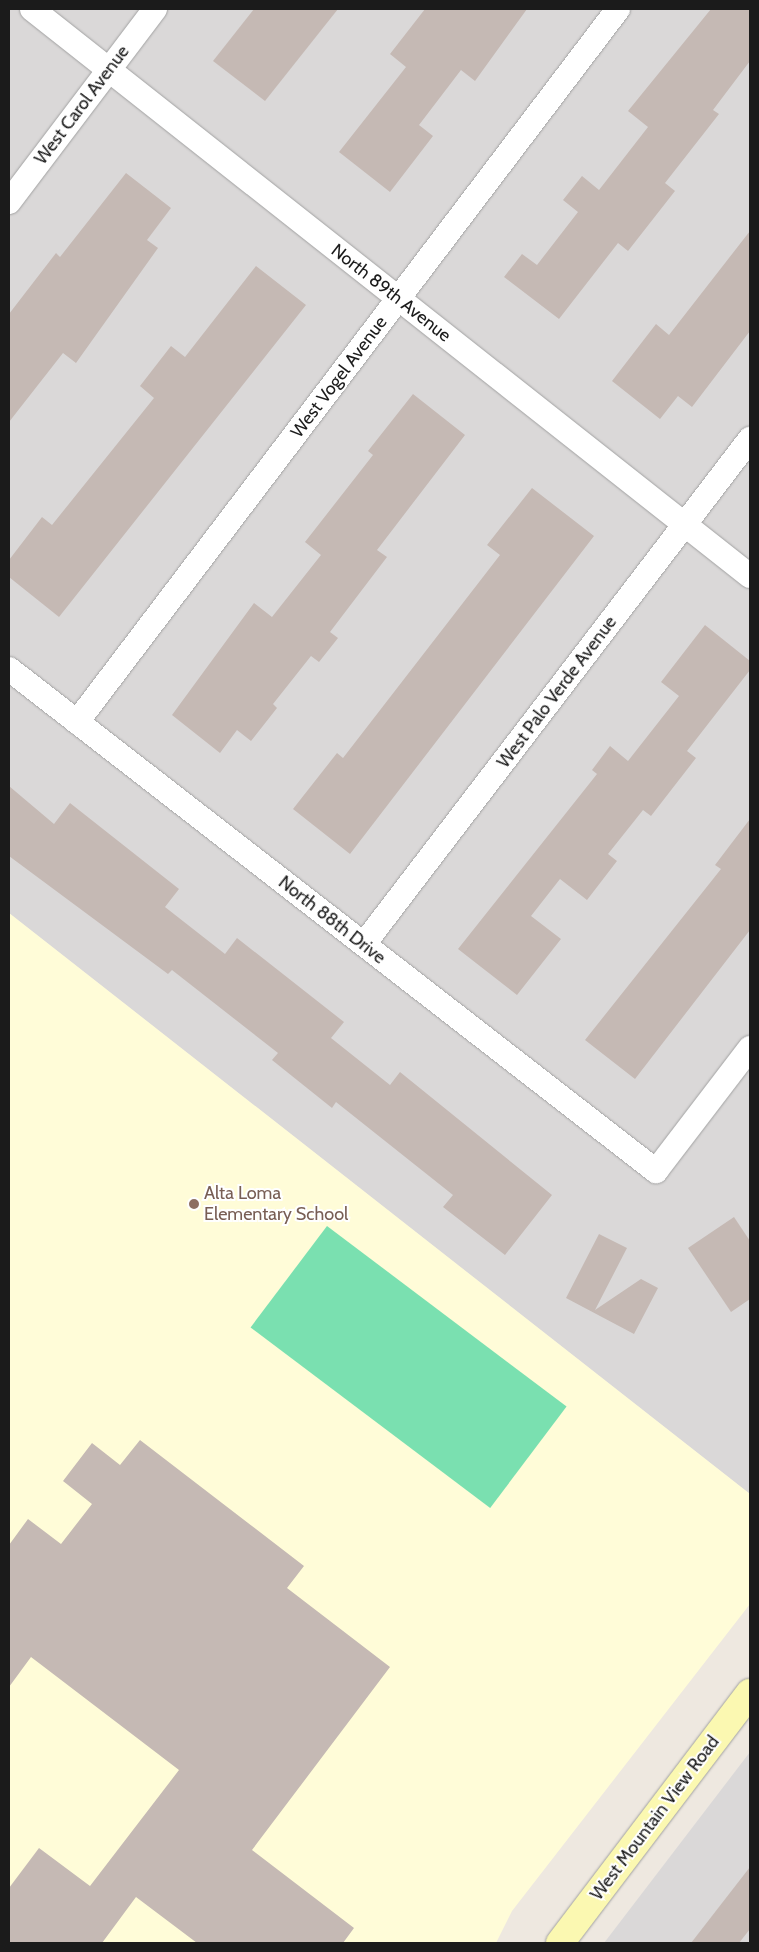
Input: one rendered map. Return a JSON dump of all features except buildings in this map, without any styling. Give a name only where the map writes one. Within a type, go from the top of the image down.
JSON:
[{"type":"street","name":"North 89th Avenue","points":[[32,9],[398,300],[750,576]]},
{"type":"street","name":"West Carol Avenue","points":[[9,202],[155,9]]},
{"type":"street","name":"West Vogel Avenue","points":[[77,722],[618,9]]},
{"type":"street","name":"West Palo Verde Avenue","points":[[364,944],[750,439]]},
{"type":"street","name":"North 88th Drive","points":[[9,669],[656,1171],[750,1048]]},
{"type":"street","name":"West Mountain View Road","points":[[560,1943],[750,1693]]},
{"type":"shaded area","points":[[9,9],[750,9],[750,1494],[9,913]]},
{"type":"shaded area","name":"Alta Loma Elementary School","points":[[9,913],[750,1494],[750,1604],[512,1911],[496,1943],[9,1943]]},
{"type":"shaded area","points":[[750,1752],[750,1943],[604,1943]]},
{"type":"green space","points":[[327,1226],[567,1407],[490,1508],[251,1327]]},
{"type":"place","name":"Alta Loma Elementary School","points":[[194,1204]]}]
